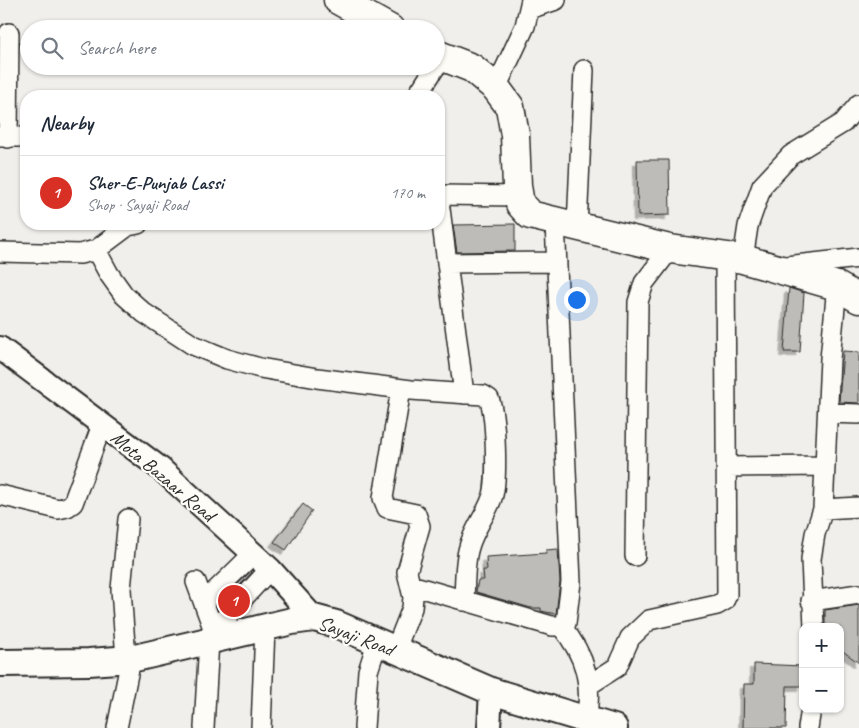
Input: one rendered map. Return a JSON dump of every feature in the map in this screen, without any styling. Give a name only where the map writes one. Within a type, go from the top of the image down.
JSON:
[{"type":"main road","points":[[338,0],[374,20]]},
{"type":"main road","points":[[445,62],[472,68],[496,88],[510,108],[515,135],[518,196],[520,204],[530,216],[670,249],[734,258],[774,268],[848,292]]},
{"type":"main road","name":"Sayaji Road","points":[[0,663],[89,662],[128,659],[214,636],[314,618],[336,624],[491,691],[614,728]]},
{"type":"street","points":[[496,88],[525,26],[530,5],[556,0]]},
{"type":"street","points":[[9,32],[11,138]]},
{"type":"street","points":[[410,585],[552,626],[561,626],[566,623],[569,614],[571,582],[557,262],[566,225],[584,70]]},
{"type":"street","points":[[421,90],[430,75]]},
{"type":"street","points":[[589,685],[617,667],[630,638],[640,626],[649,620],[717,605],[724,601],[728,585],[727,467],[734,258],[762,186],[791,155],[843,123],[859,104]]},
{"type":"street","points":[[445,196],[518,196]]},
{"type":"street","points":[[0,252],[80,254],[96,250],[123,230]]},
{"type":"street","points":[[443,230],[464,394]]},
{"type":"street","points":[[635,556],[638,302],[644,283],[670,249]]},
{"type":"street","points":[[96,250],[124,295],[144,313],[193,345],[227,359],[260,368],[401,389],[483,395],[489,399],[493,406],[495,479],[493,498],[479,521],[468,548],[464,601]]},
{"type":"street","points":[[774,268],[859,258]]},
{"type":"street","points":[[447,263],[557,262]]},
{"type":"street","points":[[814,623],[811,601],[811,559],[815,534],[823,509],[828,413],[848,292]]},
{"type":"street","name":"Mota Bazaar Road","points":[[0,348],[160,469],[270,569],[314,618]]},
{"type":"street","points":[[364,728],[368,670],[412,608],[408,564],[420,526],[419,519],[412,513],[387,508],[382,498],[401,389]]},
{"type":"street","points":[[828,413],[859,414]]},
{"type":"street","points":[[0,495],[58,508],[67,507],[73,502],[102,425]]},
{"type":"street","points":[[727,467],[825,466]]},
{"type":"street","points":[[823,509],[859,507]]},
{"type":"street","points":[[117,728],[128,659],[121,589],[128,519]]},
{"type":"street","points":[[204,602],[253,554]]},
{"type":"street","points":[[214,636],[270,569]]},
{"type":"street","points":[[196,582],[214,636],[204,728]]},
{"type":"street","points":[[811,601],[859,594]]},
{"type":"street","points":[[561,626],[574,642],[584,661],[589,685],[586,721]]},
{"type":"street","points":[[261,728],[264,628]]},
{"type":"street","points":[[489,728],[491,691]]},
{"type":"street","points":[[808,728],[810,713]]},
{"type":"building","points":[[637,160],[669,160],[670,215],[638,216]]},
{"type":"building","points":[[515,224],[515,251],[457,252],[453,225]]},
{"type":"building","points":[[789,288],[804,293],[800,352],[784,352]]},
{"type":"building","points":[[843,351],[859,352],[859,403],[839,402]]},
{"type":"building","points":[[303,504],[312,511],[286,550],[274,542]]},
{"type":"building","points":[[558,549],[560,582],[556,614],[541,611],[541,608],[531,608],[476,592],[478,580],[484,580],[483,570],[487,570],[486,557],[546,553],[546,550]]},
{"type":"building","points":[[253,571],[218,609],[217,605]]},
{"type":"building","points":[[859,605],[859,663],[844,652],[844,623],[825,623],[825,610]]},
{"type":"building","points":[[754,664],[799,666],[799,686],[787,686],[786,728],[743,728],[744,684],[754,684]]},
{"type":"place","name":"Sher-E-Punjab Lassi","points":[[234,601]]}]
